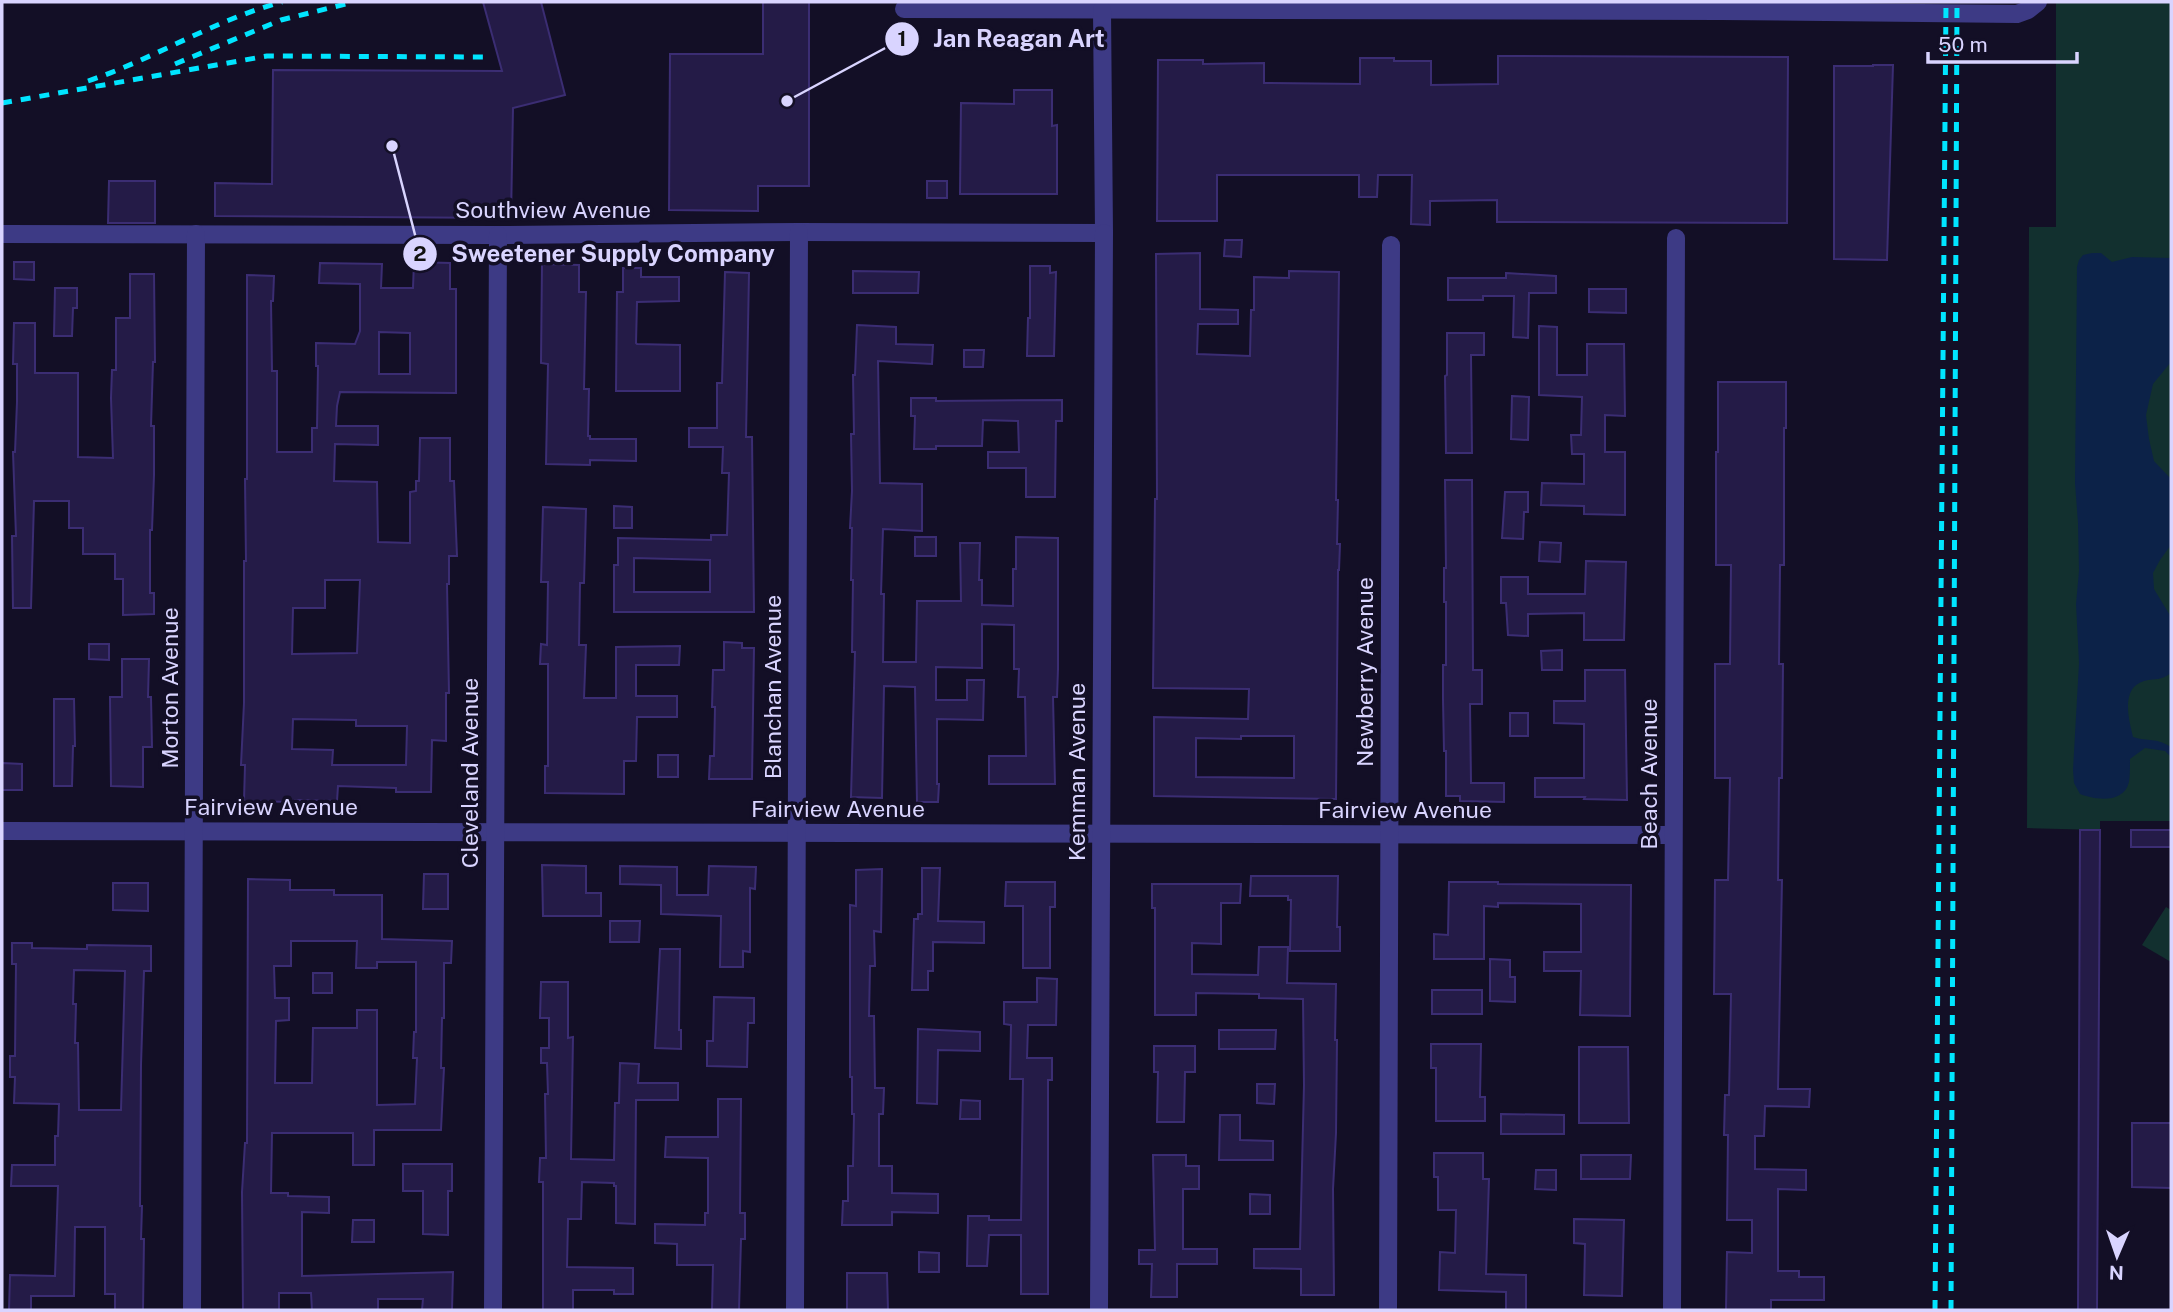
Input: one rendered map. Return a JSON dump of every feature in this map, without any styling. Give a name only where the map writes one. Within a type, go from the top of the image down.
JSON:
[{"type":"street","points":[[904,9],[1721,6],[2017,15],[2038,2]]},
{"type":"street","name":"Kemman Avenue","points":[[1099,1310],[1104,233],[1102,10]]},
{"type":"street","name":"Blanchan Avenue","points":[[795,1310],[799,232]]},
{"type":"street","name":"Southview Avenue","points":[[2,234],[1104,233]]},
{"type":"street","name":"Morton Avenue","points":[[192,1310],[197,234]]},
{"type":"street","name":"Cleveland Avenue","points":[[493,1310],[498,235]]},
{"type":"street","name":"Beach Avenue","points":[[1672,1310],[1676,238]]},
{"type":"street","name":"Newberry Avenue","points":[[1388,1310],[1391,245]]},
{"type":"street","name":"Fairview Avenue","points":[[2,831],[1673,835]]},
{"type":"green space","points":[[2056,2],[2171,2],[2171,821],[2100,821],[2100,830],[2027,828],[2029,227],[2056,227]]},
{"type":"green space","points":[[2166,907],[2171,910],[2171,962],[2142,945]]},
{"type":"water","points":[[2101,253],[2112,262],[2132,257],[2171,258],[2171,362],[2153,384],[2146,415],[2154,461],[2171,479],[2171,545],[2153,573],[2154,589],[2171,617],[2171,673],[2136,685],[2128,705],[2133,737],[2171,747],[2171,757],[2165,751],[2145,748],[2130,759],[2126,789],[2115,797],[2108,798],[2093,798],[2080,794],[2074,783],[2073,770],[2079,663],[2076,604],[2079,571],[2078,523],[2075,483],[2077,267],[2083,255]]},
{"type":"building","points":[[483,2],[541,2],[565,95],[513,108],[511,218],[215,216],[215,183],[272,184],[273,70],[502,71]]},
{"type":"building","points":[[763,2],[809,2],[809,186],[758,186],[758,211],[669,210],[670,54],[763,54]]},
{"type":"building","points":[[1498,56],[1788,57],[1787,223],[1497,222],[1497,200],[1430,201],[1430,225],[1411,224],[1412,175],[1378,175],[1377,197],[1359,197],[1359,175],[1217,175],[1217,221],[1157,221],[1158,60],[1203,60],[1203,64],[1264,63],[1264,83],[1360,84],[1360,58],[1431,61],[1431,85],[1498,84]]},
{"type":"building","points":[[1893,65],[1887,260],[1834,259],[1834,66]]},
{"type":"building","points":[[1014,90],[1052,90],[1052,126],[1057,125],[1057,194],[960,194],[961,103],[1014,104]]},
{"type":"building","points":[[109,181],[155,181],[155,223],[108,223]]},
{"type":"building","points":[[927,181],[947,181],[947,198],[927,198]]},
{"type":"building","points":[[1225,240],[1242,240],[1241,257],[1224,256]]},
{"type":"building","points":[[1200,253],[1200,309],[1238,310],[1238,324],[1198,324],[1197,354],[1250,356],[1254,277],[1289,278],[1289,271],[1339,272],[1336,500],[1337,544],[1340,544],[1336,799],[1154,796],[1154,717],[1248,719],[1249,689],[1153,688],[1157,499],[1156,254]],"holes":[[[1294,736],[1294,778],[1196,777],[1196,738]]]},
{"type":"building","points":[[14,262],[34,262],[34,280],[14,279]]},
{"type":"building","points":[[414,262],[450,263],[450,289],[456,289],[456,393],[340,392],[336,426],[378,426],[378,445],[335,444],[334,481],[377,482],[378,542],[410,543],[410,492],[416,491],[416,481],[419,481],[420,438],[450,438],[450,481],[454,481],[457,556],[449,556],[447,584],[449,693],[446,693],[446,741],[432,740],[431,792],[396,792],[396,788],[338,786],[337,801],[244,801],[245,765],[241,765],[246,561],[247,275],[274,276],[271,301],[272,371],[277,371],[277,452],[312,452],[312,428],[317,428],[316,343],[355,344],[360,331],[360,284],[319,283],[320,263],[382,264],[381,288],[413,288]],"holes":[[[379,332],[410,333],[410,374],[379,374]],[[325,580],[360,580],[357,653],[292,654],[293,608],[325,608]],[[293,719],[356,720],[356,726],[407,726],[406,765],[332,765],[333,750],[292,749]]]},
{"type":"building","points":[[542,264],[579,265],[579,292],[586,292],[584,389],[589,389],[588,436],[590,439],[636,439],[636,461],[590,460],[590,465],[546,464],[548,364],[541,363]]},
{"type":"building","points":[[1030,266],[1050,266],[1050,273],[1056,272],[1054,356],[1027,356]]},
{"type":"building","points":[[623,268],[641,268],[641,277],[679,277],[679,301],[637,302],[636,343],[680,345],[680,391],[616,391],[617,292],[623,292]]},
{"type":"building","points":[[853,271],[919,272],[918,293],[853,293]]},
{"type":"building","points":[[725,272],[749,273],[746,437],[752,437],[754,612],[614,612],[614,565],[618,565],[618,538],[711,540],[711,535],[727,535],[729,473],[722,473],[723,447],[689,447],[689,428],[717,428],[717,383],[722,383]],"holes":[[[634,558],[710,560],[710,592],[634,592]]]},
{"type":"building","points":[[1506,273],[1556,276],[1556,293],[1529,293],[1528,338],[1513,337],[1514,296],[1483,296],[1483,300],[1448,300],[1448,278],[1506,278]]},
{"type":"building","points":[[130,274],[154,274],[155,362],[151,426],[154,426],[154,475],[150,530],[150,593],[154,593],[154,614],[123,615],[123,579],[115,579],[115,554],[83,554],[83,528],[69,528],[69,501],[34,501],[31,608],[13,608],[12,536],[16,536],[13,452],[17,402],[17,364],[13,364],[14,323],[35,323],[35,373],[78,373],[78,457],[113,458],[111,398],[112,370],[116,370],[116,318],[130,318]]},
{"type":"building","points":[[55,288],[77,288],[72,336],[54,336]]},
{"type":"building","points":[[1589,289],[1626,289],[1626,313],[1589,312]]},
{"type":"building","points":[[857,325],[896,327],[896,344],[933,345],[932,364],[878,361],[880,483],[922,484],[922,531],[883,529],[883,662],[916,662],[917,601],[961,601],[960,543],[980,543],[979,580],[982,580],[982,605],[1013,606],[1016,537],[1058,538],[1058,669],[1057,697],[1053,697],[1055,784],[989,784],[989,756],[1026,756],[1025,697],[1018,697],[1019,669],[1014,669],[1014,625],[982,624],[982,668],[936,667],[936,700],[967,700],[967,680],[984,680],[983,720],[937,719],[938,802],[917,802],[915,687],[884,686],[882,798],[851,797],[855,652],[852,652],[851,434],[854,434],[853,375]]},
{"type":"building","points":[[1539,326],[1557,327],[1557,375],[1587,375],[1587,344],[1624,344],[1625,416],[1605,415],[1605,452],[1625,452],[1625,515],[1584,514],[1584,506],[1541,505],[1542,483],[1584,484],[1584,454],[1572,454],[1571,435],[1581,435],[1582,397],[1539,395]]},
{"type":"building","points":[[1447,333],[1484,333],[1484,355],[1471,355],[1472,453],[1446,453]]},
{"type":"building","points":[[964,350],[984,350],[983,367],[964,367]]},
{"type":"building","points":[[1718,382],[1786,382],[1784,565],[1780,565],[1779,664],[1783,664],[1782,778],[1779,778],[1778,880],[1782,880],[1778,1089],[1810,1089],[1809,1107],[1765,1106],[1764,1136],[1755,1136],[1755,1169],[1806,1170],[1806,1190],[1778,1189],[1778,1271],[1799,1271],[1799,1277],[1824,1277],[1824,1300],[1771,1300],[1771,1310],[1726,1310],[1727,1252],[1752,1253],[1752,1220],[1727,1220],[1728,1135],[1724,1135],[1725,1095],[1729,1095],[1731,994],[1714,994],[1715,880],[1728,880],[1730,778],[1715,778],[1715,664],[1730,664],[1731,565],[1716,565]]},
{"type":"building","points":[[1512,396],[1529,397],[1528,440],[1511,439]]},
{"type":"building","points":[[911,398],[936,398],[936,401],[1062,400],[1062,421],[1056,421],[1055,497],[1026,497],[1026,468],[988,468],[988,452],[1019,452],[1018,421],[983,420],[982,446],[914,449],[915,416],[911,416]]},
{"type":"building","points":[[1445,480],[1472,480],[1473,670],[1482,670],[1482,704],[1470,704],[1471,783],[1504,783],[1504,802],[1460,801],[1460,796],[1446,796],[1443,699],[1443,665],[1446,665]]},
{"type":"building","points":[[1505,492],[1528,492],[1528,512],[1524,512],[1523,539],[1502,538]]},
{"type":"building","points":[[614,506],[632,507],[632,528],[614,528]]},
{"type":"building","points":[[543,507],[586,509],[584,583],[580,583],[579,645],[586,645],[584,698],[616,698],[616,647],[680,646],[679,665],[636,665],[636,696],[677,696],[677,717],[637,717],[636,761],[624,761],[624,794],[545,793],[545,766],[548,766],[548,664],[540,664],[541,644],[547,645],[548,582],[541,582]]},
{"type":"building","points":[[915,537],[936,537],[936,556],[915,556]]},
{"type":"building","points":[[1540,542],[1561,543],[1560,562],[1539,561]]},
{"type":"building","points":[[1586,561],[1626,562],[1624,640],[1584,640],[1584,613],[1528,614],[1528,636],[1508,635],[1506,603],[1501,603],[1501,577],[1528,577],[1528,594],[1585,594]]},
{"type":"building","points":[[724,642],[742,643],[742,648],[754,648],[752,779],[709,779],[710,756],[714,756],[713,670],[724,670]]},
{"type":"building","points":[[89,644],[109,644],[109,660],[89,659]]},
{"type":"building","points":[[1562,650],[1562,670],[1542,670],[1541,651]]},
{"type":"building","points":[[122,659],[149,659],[148,697],[151,697],[152,747],[143,747],[143,787],[111,786],[110,697],[122,697]]},
{"type":"building","points":[[1585,670],[1625,670],[1627,800],[1535,797],[1535,778],[1584,778],[1584,724],[1554,723],[1554,701],[1585,701]]},
{"type":"building","points":[[54,699],[74,699],[72,786],[54,786]]},
{"type":"building","points":[[1510,713],[1528,713],[1528,736],[1510,736]]},
{"type":"building","points":[[658,755],[678,755],[678,777],[658,777]]},
{"type":"building","points":[[2,763],[22,764],[22,790],[2,790]]},
{"type":"building","points":[[2080,830],[2100,830],[2097,1310],[2078,1310]]},
{"type":"building","points":[[2131,830],[2171,830],[2171,847],[2131,847]]},
{"type":"building","points":[[542,865],[586,866],[586,893],[601,893],[601,916],[543,916]]},
{"type":"building","points":[[620,866],[677,867],[677,895],[708,895],[709,866],[756,867],[755,889],[750,888],[750,952],[743,951],[743,967],[720,967],[721,916],[661,914],[661,885],[620,884]]},
{"type":"building","points":[[922,868],[940,868],[938,921],[984,922],[984,943],[933,942],[933,971],[928,971],[928,990],[912,990],[914,919],[918,919],[918,914],[922,914]]},
{"type":"building","points":[[882,869],[881,932],[874,931],[875,966],[870,966],[869,1016],[874,1016],[875,1088],[884,1088],[883,1114],[879,1114],[879,1166],[892,1166],[892,1193],[938,1194],[938,1213],[892,1212],[892,1225],[842,1225],[843,1201],[848,1201],[848,1166],[853,1166],[850,905],[856,906],[856,870]]},
{"type":"building","points":[[424,874],[448,874],[448,909],[423,909]]},
{"type":"building","points":[[1251,876],[1338,876],[1337,927],[1340,927],[1340,951],[1290,951],[1291,900],[1288,900],[1288,896],[1250,896]]},
{"type":"building","points":[[248,879],[290,880],[290,890],[334,890],[334,895],[382,895],[382,939],[452,941],[451,963],[444,963],[441,1130],[374,1130],[374,1165],[353,1165],[353,1133],[272,1133],[271,1193],[329,1197],[329,1213],[302,1212],[302,1276],[453,1272],[452,1310],[422,1310],[423,1299],[378,1299],[378,1310],[312,1310],[311,1293],[279,1293],[279,1310],[243,1310],[242,1192],[247,1143]],"holes":[[[291,941],[357,941],[356,968],[377,968],[377,962],[416,962],[416,1032],[413,1058],[417,1058],[415,1104],[377,1105],[377,1010],[357,1010],[357,1028],[313,1028],[312,1083],[275,1083],[276,1021],[289,1020],[289,998],[275,998],[274,966],[291,966]]]},
{"type":"building","points":[[1006,882],[1055,882],[1055,907],[1050,907],[1050,968],[1023,968],[1023,906],[1005,906]]},
{"type":"building","points":[[1449,882],[1631,885],[1630,1016],[1580,1015],[1581,971],[1544,971],[1544,952],[1581,952],[1581,904],[1498,903],[1498,907],[1484,906],[1484,959],[1434,959],[1434,934],[1448,935]]},
{"type":"building","points":[[113,883],[148,883],[148,911],[113,910]]},
{"type":"building","points":[[1152,884],[1241,884],[1240,903],[1221,903],[1221,944],[1192,943],[1192,974],[1258,975],[1259,947],[1288,947],[1287,983],[1336,984],[1334,1295],[1301,1295],[1301,1269],[1254,1268],[1254,1249],[1300,1249],[1303,999],[1259,998],[1259,994],[1196,993],[1196,1015],[1155,1015],[1155,908],[1152,908]]},
{"type":"building","points":[[610,921],[640,921],[639,942],[610,942]]},
{"type":"building","points":[[12,943],[32,943],[32,948],[151,946],[151,971],[144,971],[141,1065],[140,1206],[141,1239],[144,1239],[143,1310],[115,1310],[115,1294],[105,1294],[105,1227],[75,1227],[74,1296],[31,1296],[31,1310],[9,1310],[10,1275],[55,1276],[58,1186],[11,1186],[12,1165],[55,1165],[59,1104],[14,1103],[15,1077],[10,1077],[10,1056],[15,1056],[16,964],[12,964]],"holes":[[[74,970],[125,971],[121,1110],[79,1110],[78,1043],[75,1043],[76,1004],[73,1004]]]},
{"type":"building","points":[[660,949],[680,949],[681,1049],[655,1048]]},
{"type":"building","points":[[1490,959],[1510,960],[1510,977],[1515,977],[1515,1002],[1490,1001]]},
{"type":"building","points":[[313,973],[332,973],[332,993],[313,993]]},
{"type":"building","points":[[1037,978],[1057,979],[1056,1025],[1028,1025],[1027,1058],[1052,1058],[1052,1080],[1048,1080],[1048,1294],[1021,1294],[1021,1235],[989,1235],[987,1266],[967,1266],[968,1216],[989,1216],[989,1220],[1021,1220],[1023,1079],[1010,1079],[1011,1025],[1004,1024],[1004,1002],[1037,1002]]},
{"type":"building","points":[[541,982],[568,982],[568,1038],[573,1037],[571,1159],[614,1160],[615,1103],[619,1103],[620,1063],[639,1064],[638,1083],[678,1083],[678,1100],[636,1100],[635,1224],[616,1223],[614,1183],[582,1182],[581,1219],[568,1219],[567,1267],[633,1268],[633,1294],[614,1294],[614,1290],[573,1290],[573,1310],[543,1310],[543,1182],[539,1182],[540,1158],[546,1158],[545,1094],[548,1094],[547,1063],[541,1063],[541,1048],[549,1048],[549,1018],[540,1018]]},
{"type":"building","points":[[1432,990],[1482,990],[1482,1014],[1432,1014]]},
{"type":"building","points":[[714,997],[754,998],[754,1023],[748,1023],[747,1067],[707,1066],[707,1041],[713,1041]]},
{"type":"building","points":[[918,1029],[980,1032],[980,1051],[938,1050],[937,1104],[917,1103]]},
{"type":"building","points":[[1219,1030],[1276,1030],[1275,1049],[1219,1049]]},
{"type":"building","points":[[1431,1044],[1481,1044],[1480,1097],[1485,1097],[1485,1121],[1436,1121],[1436,1068],[1431,1068]]},
{"type":"building","points":[[1154,1046],[1195,1046],[1195,1072],[1185,1072],[1184,1122],[1157,1122],[1158,1072],[1154,1072]]},
{"type":"building","points":[[1579,1047],[1628,1047],[1629,1123],[1579,1123]]},
{"type":"building","points":[[1257,1084],[1275,1084],[1274,1104],[1257,1103]]},
{"type":"building","points":[[718,1099],[741,1099],[740,1213],[745,1213],[745,1239],[741,1239],[739,1310],[712,1310],[713,1265],[677,1265],[677,1244],[655,1243],[655,1224],[705,1225],[705,1213],[708,1213],[708,1158],[665,1157],[666,1137],[718,1137]]},
{"type":"building","points":[[961,1100],[980,1101],[980,1119],[960,1119]]},
{"type":"building","points":[[1501,1114],[1564,1115],[1564,1134],[1501,1134]]},
{"type":"building","points":[[1220,1115],[1240,1115],[1240,1140],[1273,1141],[1273,1160],[1219,1160]]},
{"type":"building","points":[[2132,1123],[2171,1123],[2171,1188],[2132,1187]]},
{"type":"building","points":[[1434,1153],[1483,1153],[1483,1179],[1489,1179],[1486,1274],[1526,1275],[1526,1310],[1506,1310],[1506,1292],[1439,1290],[1440,1252],[1455,1253],[1456,1210],[1438,1210],[1438,1177],[1434,1177]]},
{"type":"building","points":[[1153,1155],[1186,1155],[1186,1166],[1199,1166],[1199,1189],[1183,1189],[1183,1249],[1217,1249],[1217,1264],[1177,1264],[1177,1297],[1151,1297],[1152,1264],[1139,1264],[1139,1250],[1155,1250]]},
{"type":"building","points":[[1581,1155],[1631,1155],[1630,1179],[1581,1179]]},
{"type":"building","points":[[403,1164],[452,1164],[452,1191],[448,1191],[448,1235],[423,1234],[423,1191],[403,1191]]},
{"type":"building","points":[[1536,1170],[1556,1170],[1556,1190],[1535,1189]]},
{"type":"building","points":[[1250,1194],[1270,1195],[1270,1214],[1250,1214]]},
{"type":"building","points":[[1574,1219],[1624,1220],[1622,1296],[1584,1295],[1585,1244],[1574,1243]]},
{"type":"building","points":[[353,1220],[374,1220],[374,1242],[352,1242]]},
{"type":"building","points":[[919,1252],[939,1253],[939,1272],[919,1272]]},
{"type":"building","points":[[847,1273],[887,1273],[888,1310],[847,1310]]},
{"type":"railway","points":[[88,81],[232,19],[282,2]]},
{"type":"railway","points":[[175,64],[281,20],[354,2]]},
{"type":"railway","points":[[1935,1310],[1946,2]]},
{"type":"railway","points":[[1951,1310],[1957,2]]},
{"type":"railway","points":[[2,103],[267,56],[483,57]]},
{"type":"place","name":"Jan Reagan Art","points":[[787,101]]},
{"type":"place","name":"Sweetener Supply Company","points":[[392,146]]}]
